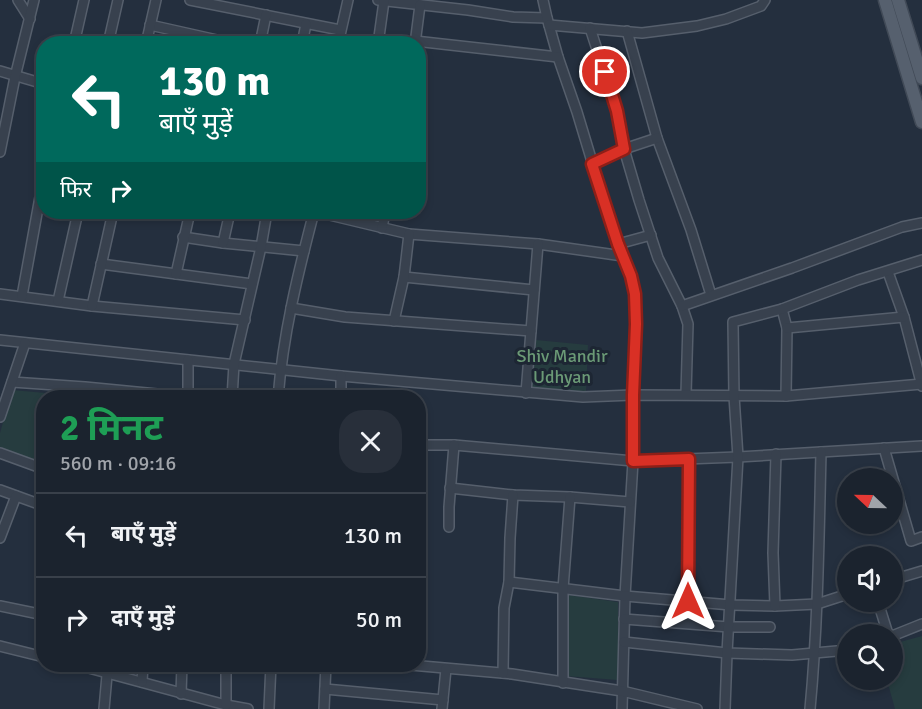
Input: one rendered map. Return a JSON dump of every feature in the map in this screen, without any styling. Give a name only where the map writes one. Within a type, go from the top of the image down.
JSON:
[{"type":"main road","points":[[885,0],[922,122]]},
{"type":"main road","points":[[898,0],[920,63],[922,78]]},
{"type":"street","points":[[18,0],[30,19]]},
{"type":"street","points":[[0,152],[34,0]]},
{"type":"street","points":[[76,36],[84,0]]},
{"type":"street","points":[[110,36],[118,0]]},
{"type":"street","points":[[148,36],[156,0]]},
{"type":"street","points":[[190,0],[340,30]]},
{"type":"street","points":[[339,36],[348,0]]},
{"type":"street","points":[[379,36],[381,0],[642,33],[697,26],[726,19],[762,6],[765,0]]},
{"type":"street","points":[[543,0],[558,57],[635,294],[633,461],[625,596],[622,709]]},
{"type":"street","points":[[416,36],[420,5]]},
{"type":"street","points":[[262,36],[266,15]]},
{"type":"street","points":[[304,36],[306,24]]},
{"type":"street","points":[[150,25],[184,36]]},
{"type":"street","points":[[590,28],[617,111],[624,149],[639,200],[662,267],[682,306],[688,324],[686,394]]},
{"type":"street","points":[[627,31],[657,138],[692,230],[711,295]]},
{"type":"street","points":[[426,43],[558,57]]},
{"type":"street","points":[[0,71],[36,82]]},
{"type":"street","points":[[592,164],[624,149],[657,138]]},
{"type":"street","points":[[22,296],[36,219]]},
{"type":"street","points":[[58,301],[76,219]]},
{"type":"street","points":[[92,306],[111,219]]},
{"type":"street","points":[[176,274],[188,219]]},
{"type":"street","points":[[223,243],[228,219]]},
{"type":"street","points":[[232,390],[234,364],[266,219]]},
{"type":"street","points":[[279,390],[291,308],[314,219]]},
{"type":"street","points":[[357,219],[409,234],[538,244],[623,256]]},
{"type":"street","points":[[382,228],[384,219]]},
{"type":"street","points":[[682,306],[902,227],[922,223]]},
{"type":"street","points":[[394,321],[404,277],[409,234]]},
{"type":"street","points":[[618,244],[651,235]]},
{"type":"street","points":[[183,237],[304,251]]},
{"type":"street","points":[[526,393],[538,244]]},
{"type":"street","points":[[725,709],[738,457],[733,322],[782,309],[858,280],[922,260]]},
{"type":"street","points":[[101,264],[252,284]]},
{"type":"street","points":[[0,340],[583,397],[686,394],[786,396],[922,385],[904,317],[888,272]]},
{"type":"street","points":[[404,277],[534,290]]},
{"type":"street","points":[[0,294],[92,306],[245,320]]},
{"type":"street","points":[[291,308],[345,317],[531,331]]},
{"type":"street","points":[[782,309],[787,328],[786,396]]},
{"type":"street","points":[[787,328],[904,317]]},
{"type":"street","points":[[0,417],[26,343]]},
{"type":"street","points":[[188,360],[188,390]]},
{"type":"street","points":[[341,375],[341,390]]},
{"type":"street","points":[[12,382],[108,390]]},
{"type":"street","points":[[426,445],[633,461],[922,446]]},
{"type":"street","points":[[448,527],[454,446]]},
{"type":"street","points":[[884,448],[911,541],[922,537]]},
{"type":"street","points":[[810,709],[818,604],[821,452]]},
{"type":"street","points":[[0,453],[36,465]]},
{"type":"street","points":[[775,606],[773,553],[776,454]]},
{"type":"street","points":[[688,601],[689,459]]},
{"type":"street","points":[[450,488],[513,495],[570,496],[630,502]]},
{"type":"street","points":[[0,490],[36,503]]},
{"type":"street","points":[[503,673],[504,608],[509,582],[513,495]]},
{"type":"street","points":[[0,538],[16,496]]},
{"type":"street","points":[[563,683],[564,589],[570,496]]},
{"type":"street","points":[[903,577],[922,571]]},
{"type":"street","points":[[509,582],[625,596],[730,605],[818,604],[837,598]]},
{"type":"street","points":[[0,606],[36,613]]},
{"type":"street","points":[[624,620],[729,627],[770,627]]},
{"type":"street","points":[[903,632],[922,624]]},
{"type":"street","points":[[624,642],[727,653],[792,655],[837,651]]},
{"type":"street","points":[[0,646],[36,655]]},
{"type":"street","points":[[426,667],[503,673],[622,691],[697,709]]},
{"type":"street","points":[[325,689],[443,704],[446,669]]},
{"type":"street","points":[[104,709],[108,672]]},
{"type":"street","points":[[116,672],[181,694],[248,709]]},
{"type":"street","points":[[142,672],[142,682]]},
{"type":"street","points":[[181,694],[182,672]]},
{"type":"street","points":[[226,672],[226,705]]},
{"type":"street","points":[[268,709],[270,672]]},
{"type":"street","points":[[324,709],[326,672]]},
{"type":"green space","name":"Shiv Mandir Udhyan","points":[[536,340],[588,345],[586,392],[531,389]]},
{"type":"green space","points":[[12,390],[36,392],[36,462],[0,449],[0,433]]},
{"type":"green space","points":[[568,595],[618,602],[618,680],[566,676]]},
{"type":"green space","points":[[922,636],[922,709],[895,709],[890,690],[903,690],[903,641]]},
{"type":"route","points":[[605,72],[617,111],[624,149],[592,164],[631,276],[635,294],[633,461],[689,459],[688,601]]}]
